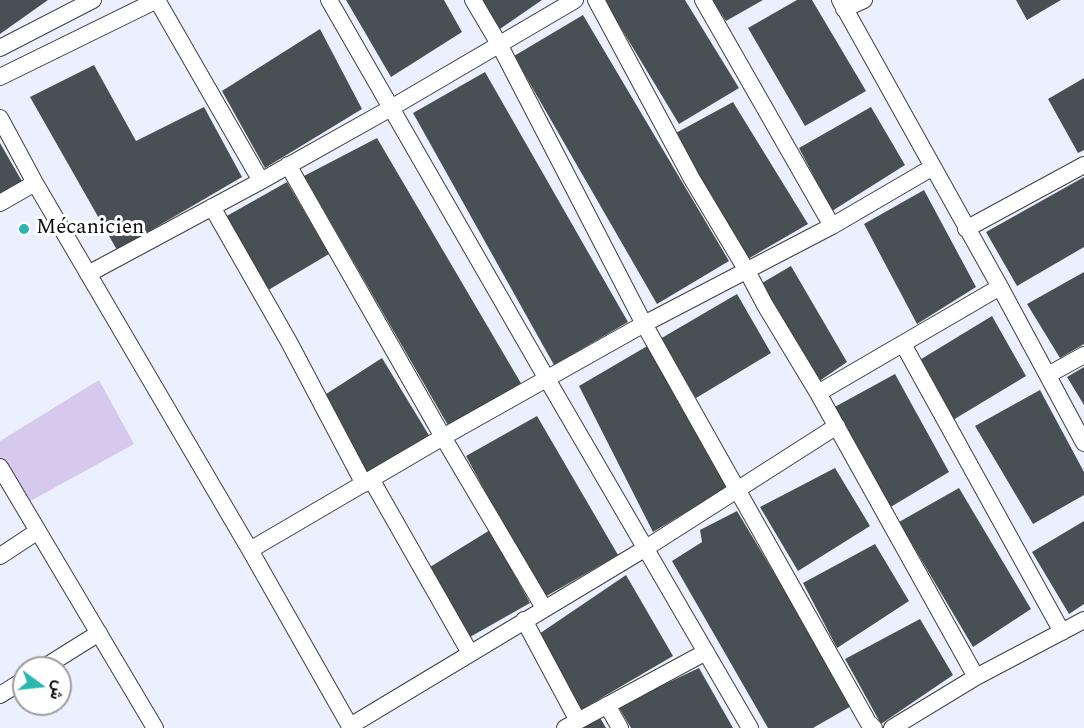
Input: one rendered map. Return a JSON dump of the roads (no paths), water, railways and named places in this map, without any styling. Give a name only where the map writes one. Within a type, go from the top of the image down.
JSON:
[{"type":"street","points":[[0,48],[93,0]]},
{"type":"street","points":[[0,77],[157,0],[261,181]]},
{"type":"street","points":[[329,0],[750,728]]},
{"type":"street","points":[[473,0],[499,44],[644,324],[868,722],[874,728]]},
{"type":"street","points":[[88,274],[391,108],[575,0]]},
{"type":"street","points":[[596,0],[692,179],[837,426],[976,676]]},
{"type":"street","points":[[702,0],[832,226]]},
{"type":"street","points":[[864,0],[842,5],[1084,442]]},
{"type":"street","points":[[0,118],[35,183],[250,550],[350,727],[646,548],[837,426]]},
{"type":"street","points":[[288,165],[443,438],[544,608]]},
{"type":"street","points":[[966,229],[1084,165]]},
{"type":"street","points":[[250,550],[644,324],[832,226],[933,167]]},
{"type":"street","points":[[0,203],[35,183]]},
{"type":"street","points":[[212,207],[367,482],[470,653]]},
{"type":"street","points":[[818,393],[1000,287]]},
{"type":"street","points":[[903,344],[1062,632]]},
{"type":"street","points":[[1048,375],[1084,355]]},
{"type":"street","points":[[0,467],[155,728]]},
{"type":"street","points":[[0,556],[38,531]]},
{"type":"street","points":[[524,620],[572,724],[706,652]]},
{"type":"street","points":[[892,728],[976,676],[1084,620]]},
{"type":"street","points":[[62,656],[99,633]]},
{"type":"street","points":[[607,705],[620,728]]},
{"type":"place","name":"Mécanicien","points":[[24,229]]}]
